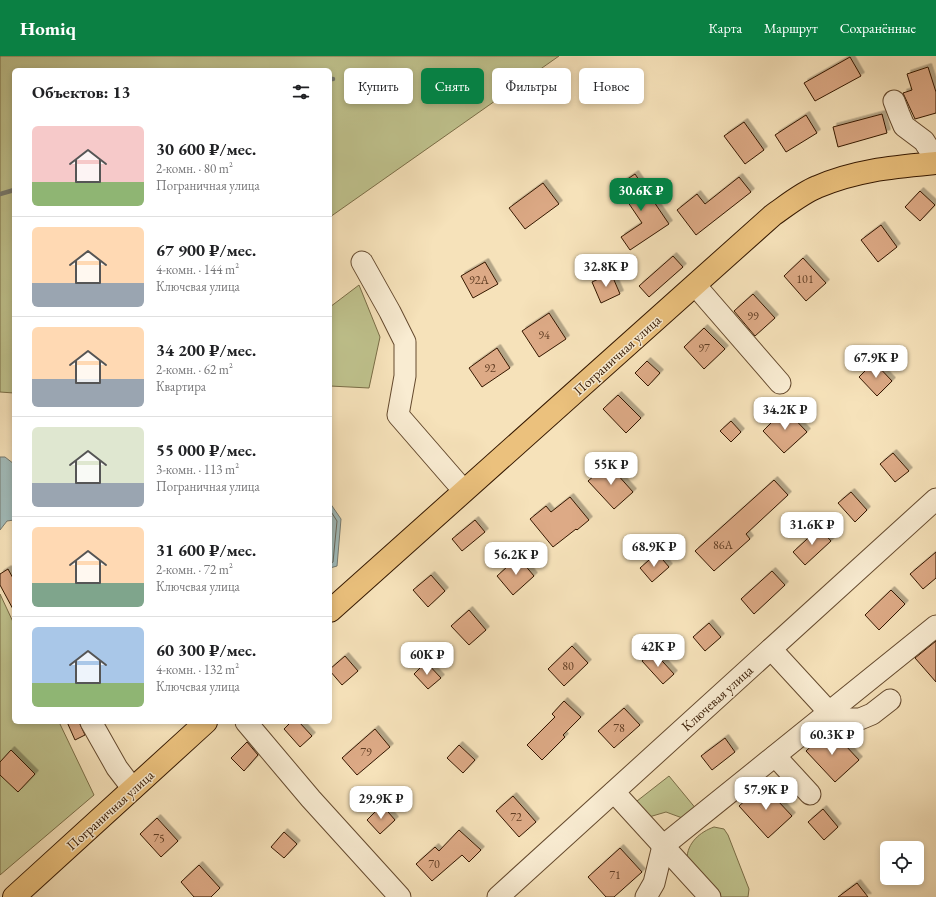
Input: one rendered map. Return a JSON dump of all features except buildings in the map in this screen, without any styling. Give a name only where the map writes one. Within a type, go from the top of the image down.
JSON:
[{"type":"main road","name":"Пограничная улица","points":[[332,609],[773,215],[815,188],[858,172],[935,163]]},
{"type":"main road","name":"Пограничная улица","points":[[14,897],[204,724]]},
{"type":"street","points":[[894,101],[904,126],[924,141],[931,152],[935,163]]},
{"type":"street","points":[[362,262],[405,342],[405,376],[398,415],[464,491]]},
{"type":"street","points":[[695,285],[780,383]]},
{"type":"street","name":"Ключевая улица","points":[[498,897],[936,499]]},
{"type":"street","points":[[646,897],[654,883],[663,846],[936,626]]},
{"type":"street","points":[[771,649],[829,712],[846,719],[860,719],[872,714],[892,702],[872,677]]},
{"type":"street","points":[[92,724],[117,768],[133,789]]},
{"type":"street","points":[[248,724],[311,799],[400,897]]},
{"type":"street","points":[[774,756],[810,794]]},
{"type":"street","points":[[614,792],[710,897]]},
{"type":"green space","points":[[0,56],[559,56],[542,68],[492,68],[492,103],[332,216],[332,68],[12,68],[12,393],[0,392]]},
{"type":"green space","points":[[359,285],[380,337],[369,388],[332,386],[332,305]]},
{"type":"green space","points":[[0,594],[12,620],[12,724],[60,724],[94,795],[0,875]]},
{"type":"green space","points":[[669,776],[697,810],[685,819],[666,812],[649,817],[637,801]]},
{"type":"green space","points":[[714,827],[724,829],[728,835],[749,889],[748,897],[719,897],[687,859],[689,848],[695,839],[699,835]]},
{"type":"water","points":[[0,457],[5,457],[12,462],[12,520],[7,521],[0,530]]},
{"type":"water","points":[[332,506],[341,519],[337,566],[332,567]]},
{"type":"waterway","points":[[0,194],[12,191]]}]
